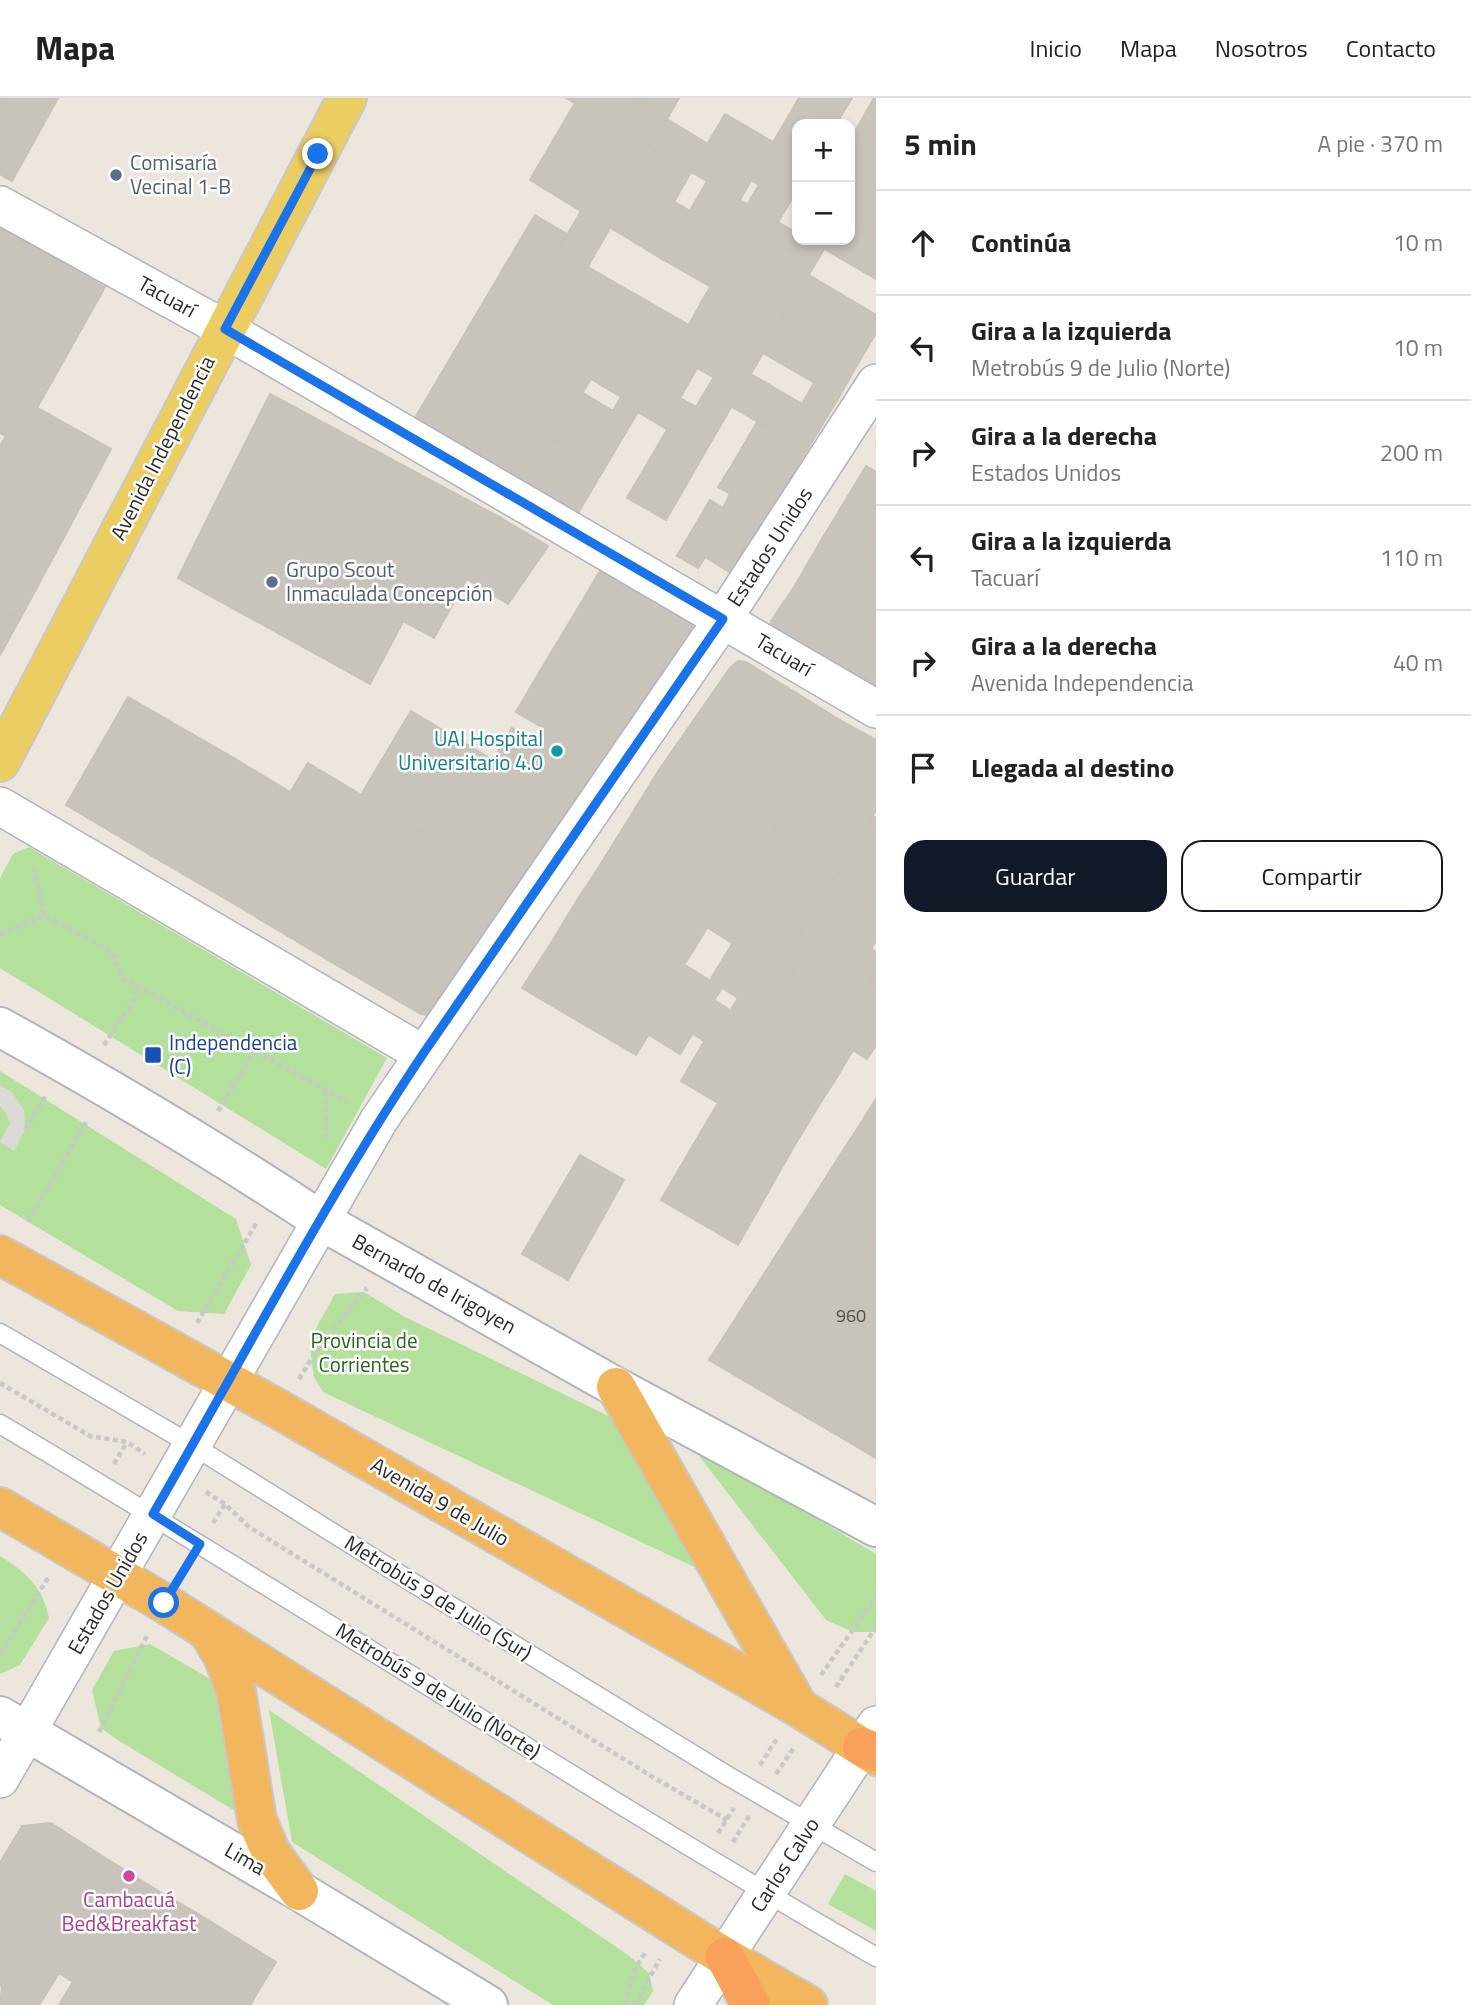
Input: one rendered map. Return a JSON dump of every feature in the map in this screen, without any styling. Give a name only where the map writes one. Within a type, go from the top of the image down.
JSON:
[{"type":"highway","name":"Avenida 9 de Julio","points":[[0,1255],[280,1410],[798,1707],[872,1745]]},
{"type":"highway","points":[[616,1387],[798,1707]]},
{"type":"highway","points":[[0,1507],[164,1603],[725,1957],[808,2005]]},
{"type":"highway","points":[[208,1631],[224,1658],[236,1691],[257,1820],[271,1853],[299,1891]]},
{"type":"highway","points":[[725,1957],[751,2005]]},
{"type":"main road","name":"Avenida Independencia","points":[[0,762],[347,98]]},
{"type":"street","name":"Tacuarí","points":[[0,205],[225,329],[876,709]]},
{"type":"street","name":"Estados Unidos","points":[[0,1779],[14,1724],[118,1576],[379,1120],[723,619],[876,383]]},
{"type":"street","points":[[0,806],[423,1054]]},
{"type":"street","name":"Bernardo de Irigoyen","points":[[0,1027],[96,1082],[320,1220],[616,1387],[876,1527]]},
{"type":"street","name":"Lima","points":[[14,1724],[488,2005]]},
{"type":"street","name":"Carlos Calvo","points":[[693,2005],[811,1824],[872,1745]]},
{"type":"lane","name":"Metrobús 9 de Julio (Sur)","points":[[0,1333],[184,1460],[242,1476],[410,1581],[876,1862]]},
{"type":"lane","name":"Metrobús 9 de Julio (Norte)","points":[[0,1424],[153,1514],[704,1856],[876,1956]]},
{"type":"path","points":[[0,935],[44,915],[113,952],[122,978],[379,1120]]},
{"type":"path","points":[[29,1222],[96,1082],[137,987]]},
{"type":"path","points":[[198,1144],[254,1052]]},
{"type":"path","points":[[280,1410],[315,1353],[364,1292],[385,1257]]},
{"type":"path","points":[[0,1383],[90,1436],[127,1442],[184,1460],[249,1527],[656,1779],[727,1819]]},
{"type":"path","points":[[200,1544],[242,1476]]},
{"type":"path","points":[[78,1760],[102,1728],[164,1603]]},
{"type":"green space","points":[[29,847],[387,1058],[326,1169],[0,968],[0,878],[13,854]]},
{"type":"green space","points":[[0,1071],[236,1219],[251,1265],[224,1314],[178,1311],[0,1205]]},
{"type":"green space","name":"Provincia de Corrientes","points":[[364,1292],[405,1317],[629,1426],[707,1573],[323,1392],[314,1377],[309,1341],[335,1294]]},
{"type":"green space","points":[[689,1443],[876,1554],[876,1632],[853,1632],[826,1620]]},
{"type":"green space","points":[[0,1556],[18,1568],[38,1589],[49,1618],[20,1665],[0,1674]]},
{"type":"green space","points":[[150,1644],[224,1687],[235,1811],[101,1728],[92,1690],[114,1651]]},
{"type":"green space","points":[[269,1710],[628,1955],[649,1973],[653,1991],[644,2005],[553,2005],[292,1842]]},
{"type":"green space","points":[[845,1874],[876,1891],[876,1931],[828,1904]]},
{"type":"shaded area","points":[[0,1085],[12,1092],[24,1110],[25,1130],[14,1151],[0,1142],[10,1123],[0,1106]]},
{"type":"building","points":[[0,98],[58,98],[12,181],[0,174]]},
{"type":"building","points":[[566,98],[631,98],[667,119],[650,147]]},
{"type":"building","points":[[631,98],[679,98],[667,119]]},
{"type":"building","points":[[799,98],[852,98],[839,119],[792,119],[792,174],[764,158]]},
{"type":"building","points":[[876,98],[876,139],[857,128]]},
{"type":"building","points":[[575,103],[626,133],[581,211],[530,180]]},
{"type":"building","points":[[725,114],[773,142],[740,200],[691,172]]},
{"type":"building","points":[[667,119],[708,144],[691,172],[650,147]]},
{"type":"building","points":[[857,128],[876,139],[876,240],[855,227]]},
{"type":"building","points":[[626,133],[691,172],[674,202],[609,164]]},
{"type":"building","points":[[764,158],[792,174],[792,199],[770,236],[739,218],[759,185],[751,180]]},
{"type":"building","points":[[609,164],[644,184],[616,231],[581,211]]},
{"type":"building","points":[[707,181],[747,204],[708,271],[717,276],[711,287],[662,259]]},
{"type":"building","points":[[644,184],[690,211],[662,259],[616,231]]},
{"type":"building","points":[[581,211],[610,228],[545,341],[515,324]]},
{"type":"building","points":[[535,215],[567,234],[536,288],[503,269]]},
{"type":"building","points":[[739,218],[770,236],[778,222],[792,230],[792,245],[817,245],[824,249],[785,315],[708,271]]},
{"type":"building","points":[[855,227],[876,240],[876,279],[818,245],[855,245]]},
{"type":"building","points":[[0,228],[58,260],[0,363]]},
{"type":"building","points":[[58,260],[105,287],[37,408],[0,388],[0,363]]},
{"type":"building","points":[[588,267],[689,325],[632,422],[613,411],[621,397],[591,379],[587,385],[536,355]]},
{"type":"building","points":[[503,269],[536,288],[515,324],[545,341],[478,455],[415,418]]},
{"type":"building","points":[[809,275],[876,315],[876,333],[860,360],[785,315]]},
{"type":"building","points":[[717,276],[785,315],[770,341],[702,301]]},
{"type":"building","points":[[702,301],[770,341],[756,365],[689,325]]},
{"type":"building","points":[[785,315],[860,360],[839,397],[763,353]]},
{"type":"building","points":[[689,325],[756,365],[740,392],[697,368],[680,398],[655,383]]},
{"type":"building","points":[[536,355],[587,385],[529,484],[478,455]]},
{"type":"building","points":[[751,374],[802,404],[814,383],[839,397],[807,450],[732,407]]},
{"type":"building","points":[[714,377],[740,392],[705,452],[638,412],[655,383],[696,407]]},
{"type":"building","points":[[0,388],[54,417],[0,517],[0,446],[6,436],[0,433]]},
{"type":"building","points":[[583,393],[632,422],[604,469],[555,440]]},
{"type":"building","points":[[270,394],[501,518],[434,638],[209,515]]},
{"type":"building","points":[[54,417],[111,449],[85,498],[27,466]]},
{"type":"building","points":[[757,422],[807,450],[781,494],[732,465]]},
{"type":"building","points":[[667,430],[705,452],[666,520],[627,498]]},
{"type":"building","points":[[555,440],[604,469],[578,513],[529,484]]},
{"type":"building","points":[[732,465],[781,494],[733,574],[705,557],[698,568],[677,556],[710,500],[723,508],[730,494],[718,487]]},
{"type":"building","points":[[27,466],[85,498],[55,554],[0,524],[0,517]]},
{"type":"building","points":[[866,466],[876,472],[876,535],[860,562],[822,539]]},
{"type":"building","points":[[209,515],[404,620],[370,684],[178,578]]},
{"type":"building","points":[[501,518],[548,546],[508,604],[467,579]]},
{"type":"building","points":[[0,524],[55,554],[20,619],[0,608]]},
{"type":"building","points":[[876,535],[876,571],[860,562]]},
{"type":"building","points":[[822,539],[876,571],[876,633],[796,584]]},
{"type":"building","points":[[604,564],[691,615],[693,624],[687,643],[590,588]]},
{"type":"building","points":[[796,584],[876,633],[876,698],[770,631],[771,621]]},
{"type":"building","points":[[590,588],[687,643],[632,727],[537,676]]},
{"type":"building","points":[[0,608],[20,619],[0,655]]},
{"type":"building","points":[[738,661],[746,662],[840,720],[769,838],[659,770],[730,668]]},
{"type":"building","name":"UAI Hospital Universitario 4.0","points":[[537,676],[632,727],[569,819],[487,770],[512,728],[537,743],[545,729],[516,712]]},
{"type":"building","points":[[128,697],[227,754],[164,863],[66,805]],"holes":[[[134,785],[165,803],[156,819],[125,801]]]},
{"type":"building","points":[[411,711],[493,760],[443,844],[361,795]]},
{"type":"building","points":[[840,720],[876,740],[876,810],[834,879],[769,838]]},
{"type":"building","points":[[227,754],[290,792],[226,899],[164,863]]},
{"type":"building","points":[[308,763],[420,830],[387,886],[274,819]]},
{"type":"building","points":[[487,770],[569,819],[550,849],[469,800]]},
{"type":"building","points":[[659,770],[786,849],[753,904],[625,825]]},
{"type":"building","points":[[134,785],[165,803],[156,819],[125,801]]},
{"type":"building","points":[[469,800],[550,849],[523,892],[443,844]]},
{"type":"building","points":[[873,816],[876,818],[876,905],[834,879]]},
{"type":"building","points":[[274,819],[387,886],[338,966],[226,899]]},
{"type":"building","points":[[625,825],[785,924],[761,961],[602,862]]},
{"type":"building","points":[[420,830],[443,844],[393,926],[371,911]]},
{"type":"building","points":[[443,844],[523,892],[473,974],[393,926]]},
{"type":"building","points":[[786,849],[819,869],[785,924],[753,904]]},
{"type":"building","points":[[602,862],[707,928],[684,965],[578,899]]},
{"type":"building","points":[[819,869],[834,879],[800,934],[785,924]]},
{"type":"building","points":[[834,879],[876,905],[876,940],[871,949],[813,913]]},
{"type":"building","points":[[578,899],[722,988],[699,1023],[556,935]]},
{"type":"building","points":[[371,911],[473,974],[435,1016],[421,1014],[338,966]]},
{"type":"building","points":[[813,913],[876,952],[876,981],[800,934]]},
{"type":"building","points":[[785,924],[813,942],[759,1028],[731,1010],[738,998],[710,980],[732,944],[761,961]]},
{"type":"building","points":[[556,935],[699,1023],[680,1054],[537,965]]},
{"type":"building","points":[[813,942],[872,979],[852,1011],[793,974]]},
{"type":"building","points":[[537,965],[649,1034],[636,1055],[522,988]]},
{"type":"building","points":[[793,974],[852,1011],[834,1038],[775,1002]]},
{"type":"building","points":[[872,979],[876,981],[876,1045],[867,1059],[834,1038]]},
{"type":"building","points":[[714,1000],[837,1077],[816,1110],[693,1034]]},
{"type":"building","points":[[775,1002],[853,1050],[837,1077],[759,1028]]},
{"type":"building","points":[[704,1042],[816,1110],[793,1148],[681,1081]]},
{"type":"building","points":[[876,1099],[876,1232],[777,1400],[709,1360]]},
{"type":"building","points":[[718,1103],[793,1148],[738,1245],[661,1200]]},
{"type":"building","points":[[580,1155],[624,1180],[568,1280],[522,1254]]},
{"type":"building","points":[[876,1232],[876,1431],[864,1451],[777,1400]]},
{"type":"building","points":[[876,1431],[876,1458],[864,1451]]},
{"type":"building","points":[[51,1823],[99,1854],[45,1944],[0,1917],[0,1863],[22,1826]]},
{"type":"building","points":[[99,1854],[155,1889],[84,2005],[59,2005],[73,1982],[59,1973],[39,2005],[32,2005],[14,1994]]},
{"type":"building","points":[[155,1889],[195,1912],[138,2005],[133,2005],[98,1983]]},
{"type":"building","points":[[195,1912],[237,1938],[212,1978],[170,1953]]},
{"type":"building","points":[[0,1917],[45,1944],[14,1994],[0,1985]]},
{"type":"building","points":[[237,1938],[276,1962],[251,2005],[196,2005]]},
{"type":"building","points":[[170,1953],[212,1978],[196,2005],[138,2005]]},
{"type":"building","points":[[98,1983],[133,2005],[84,2005]]},
{"type":"building","points":[[2,1987],[14,1994],[32,2005],[0,2005]]},
{"type":"place","name":"Comisaría Vecinal 1-B","points":[[116,175]]},
{"type":"place","name":"Grupo Scout Inmaculada Concepción","points":[[272,582]]},
{"type":"place","name":"UAI Hospital Universitario 4.0","points":[[557,751]]},
{"type":"place","name":"Independencia (C)","points":[[153,1055]]},
{"type":"place","name":"Cambacuá Bed&Breakfast","points":[[129,1876]]},
{"type":"route","points":[[164,1603],[200,1544],[153,1514],[192,1445],[379,1120],[723,619],[225,329],[318,154]]}]
